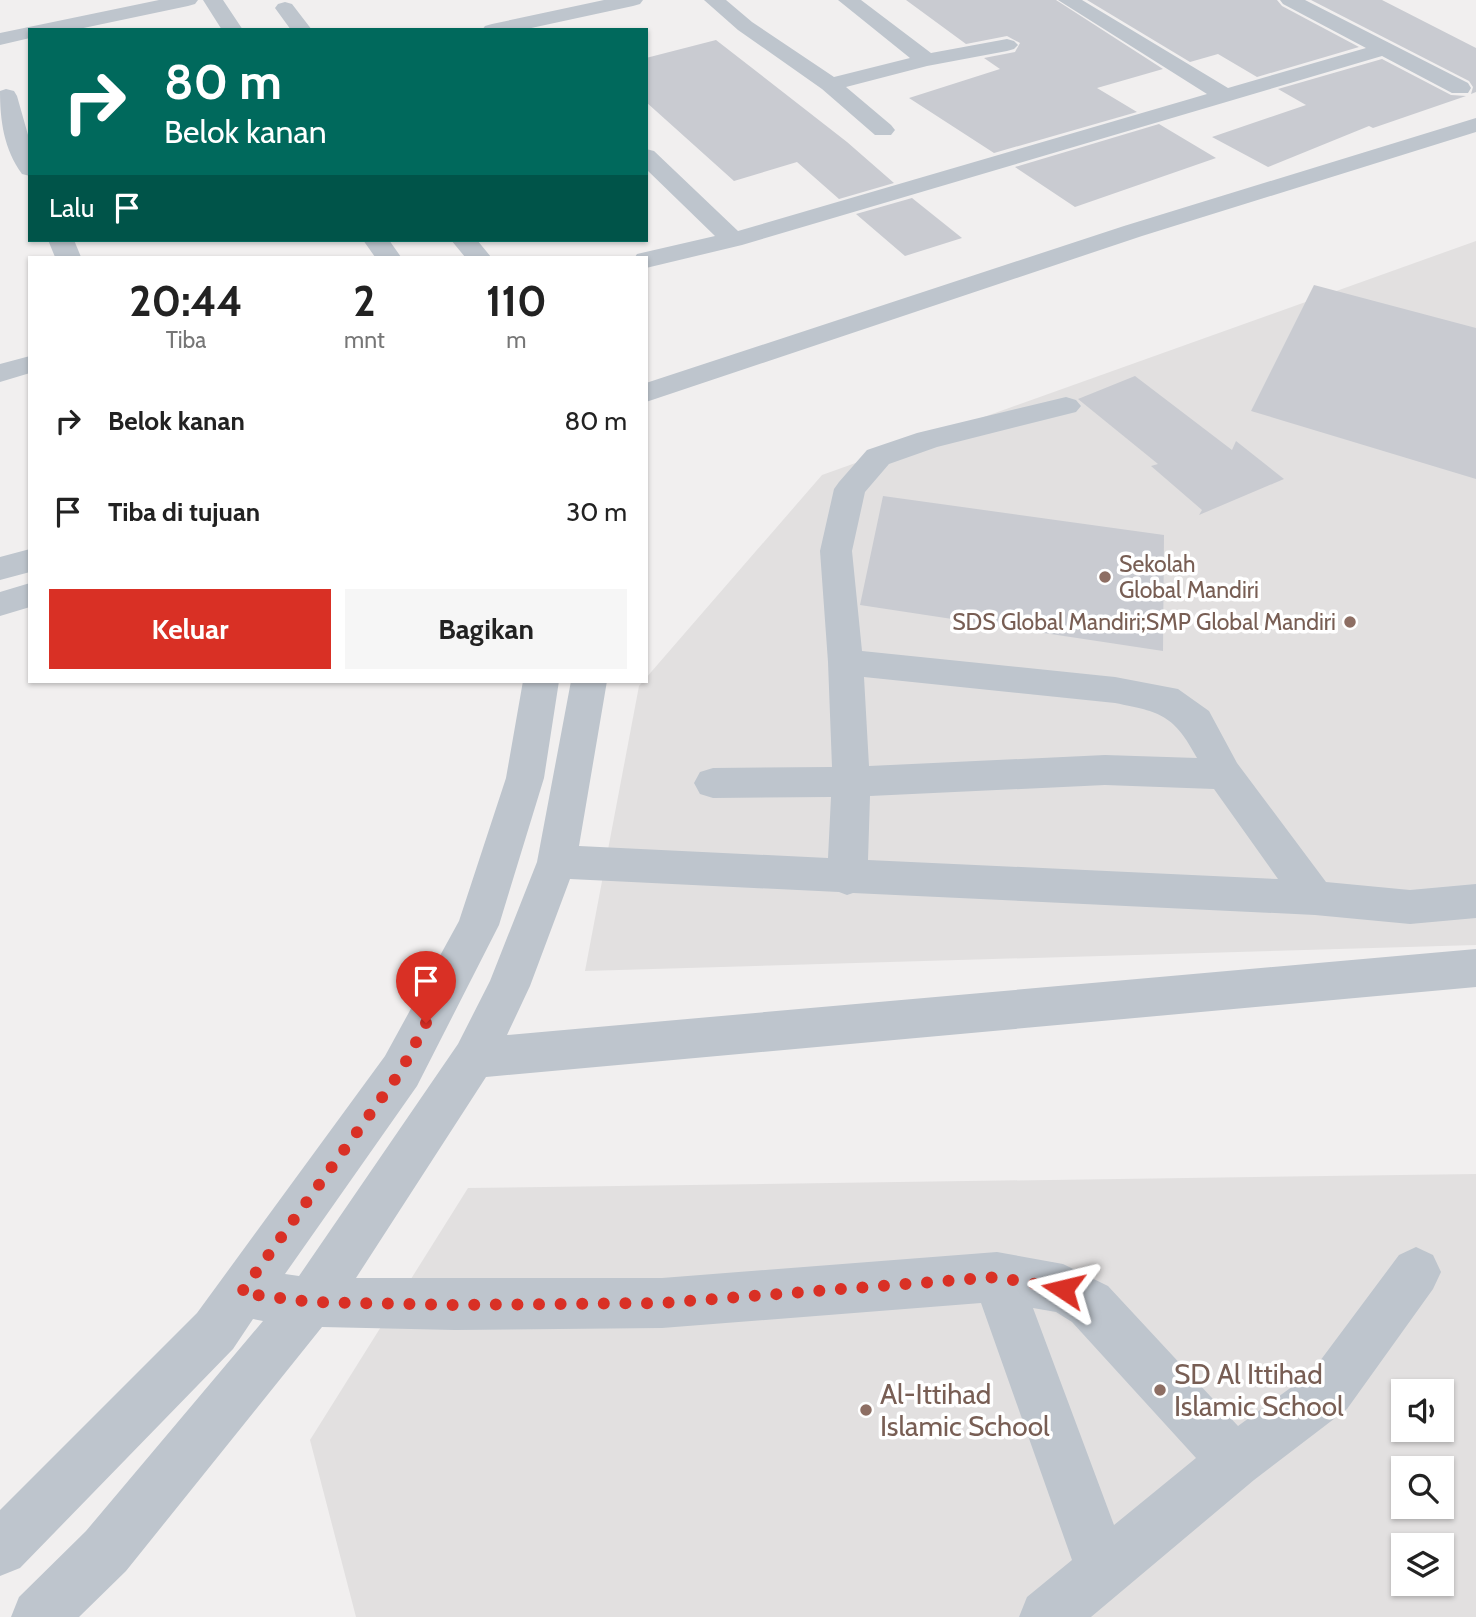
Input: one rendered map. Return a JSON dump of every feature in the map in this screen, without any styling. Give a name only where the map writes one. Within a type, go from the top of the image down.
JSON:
[{"type":"street","points":[[53,28],[188,0]]},
{"type":"street","points":[[213,0],[232,28]]},
{"type":"street","points":[[506,28],[634,0]]},
{"type":"street","points":[[714,0],[745,26],[830,84],[883,130]]},
{"type":"street","points":[[848,0],[928,60]]},
{"type":"street","points":[[1068,0],[1227,97]]},
{"type":"street","points":[[1290,0],[1460,88]]},
{"type":"street","points":[[285,8],[300,28]]},
{"type":"street","points":[[0,39],[28,33]]},
{"type":"street","points":[[830,84],[928,60],[1007,45]]},
{"type":"street","points":[[648,260],[733,240],[1384,50]]},
{"type":"street","points":[[6,96],[8,137],[28,166]]},
{"type":"street","points":[[648,392],[1133,231],[1476,125]]},
{"type":"street","points":[[648,158],[733,240]]},
{"type":"street","points":[[466,242],[477,256]]},
{"type":"street","points":[[0,373],[28,365]]},
{"type":"street","points":[[847,878],[851,782],[846,662],[836,551],[850,489],[877,457],[928,440],[1066,406]]},
{"type":"street","points":[[0,569],[28,562]]},
{"type":"street","points":[[0,604],[28,596]]},
{"type":"street","points":[[846,662],[1115,690],[1165,699],[1196,721],[1224,774],[1315,898]]},
{"type":"street","points":[[0,1548],[215,1331],[401,1071],[478,925],[525,778],[541,683]]},
{"type":"street","points":[[39,1617],[106,1551],[311,1302],[474,1058],[509,986],[557,862],[589,683]]},
{"type":"street","points":[[713,783],[851,782],[1104,770],[1224,774]]},
{"type":"street","points":[[557,862],[847,878],[1315,898],[1410,907],[1476,901]]},
{"type":"street","points":[[474,1058],[1476,968]]},
{"type":"street","points":[[1047,1617],[1235,1461],[1329,1391],[1416,1272]]},
{"type":"street","points":[[241,1293],[311,1302],[455,1305],[662,1303],[997,1277],[1063,1289],[1090,1304],[1235,1461]]},
{"type":"street","points":[[997,1277],[1104,1572]]},
{"type":"shaded area","name":"Sekolah Global Mandiri","points":[[1476,241],[1476,945],[585,971],[639,686],[648,683],[648,676],[822,475]]},
{"type":"shaded area","name":"Al-Ittihad Islamic School","points":[[1476,1174],[1476,1617],[356,1617],[310,1440],[468,1188]]},
{"type":"building","points":[[906,0],[1056,0],[1163,69],[1097,88],[1137,112],[994,153],[909,98],[1000,69],[984,58],[1015,52],[1020,43],[1007,36],[966,44]]},
{"type":"building","points":[[1087,0],[1277,0],[1282,6],[1359,47],[1257,77],[1218,54],[1190,62]]},
{"type":"building","points":[[1311,0],[1382,0],[1476,48],[1476,92],[1471,94],[1473,87],[1469,81]]},
{"type":"building","points":[[716,40],[847,142],[894,183],[839,199],[797,162],[734,181],[648,104],[648,57]]},
{"type":"building","points":[[1382,59],[1451,95],[1466,96],[1373,128],[1369,126],[1268,167],[1212,137],[1306,105],[1278,89]]},
{"type":"building","points":[[1159,124],[1216,158],[1075,207],[1015,167]]},
{"type":"building","points":[[912,198],[962,238],[905,256],[856,214]]},
{"type":"building","points":[[1314,285],[1476,328],[1476,479],[1251,411]]},
{"type":"building","points":[[1135,376],[1232,450],[1236,441],[1284,479],[1199,515],[1202,510],[1151,466],[1158,464],[1078,399]]},
{"type":"building","points":[[883,496],[1164,535],[1163,651],[860,605]]},
{"type":"place","name":"Sekolah Global Mandiri","points":[[1105,577]]},
{"type":"place","name":"SDS Global Mandiri;SMP Global Mandiri","points":[[1350,622]]},
{"type":"place","name":"SD Al Ittihad Islamic School","points":[[1160,1390]]},
{"type":"place","name":"Al-Ittihad Islamic School","points":[[866,1410]]},
{"type":"route","points":[[426,1023],[401,1071],[241,1293],[311,1302],[455,1305],[662,1303],[997,1277],[1063,1289]]}]
